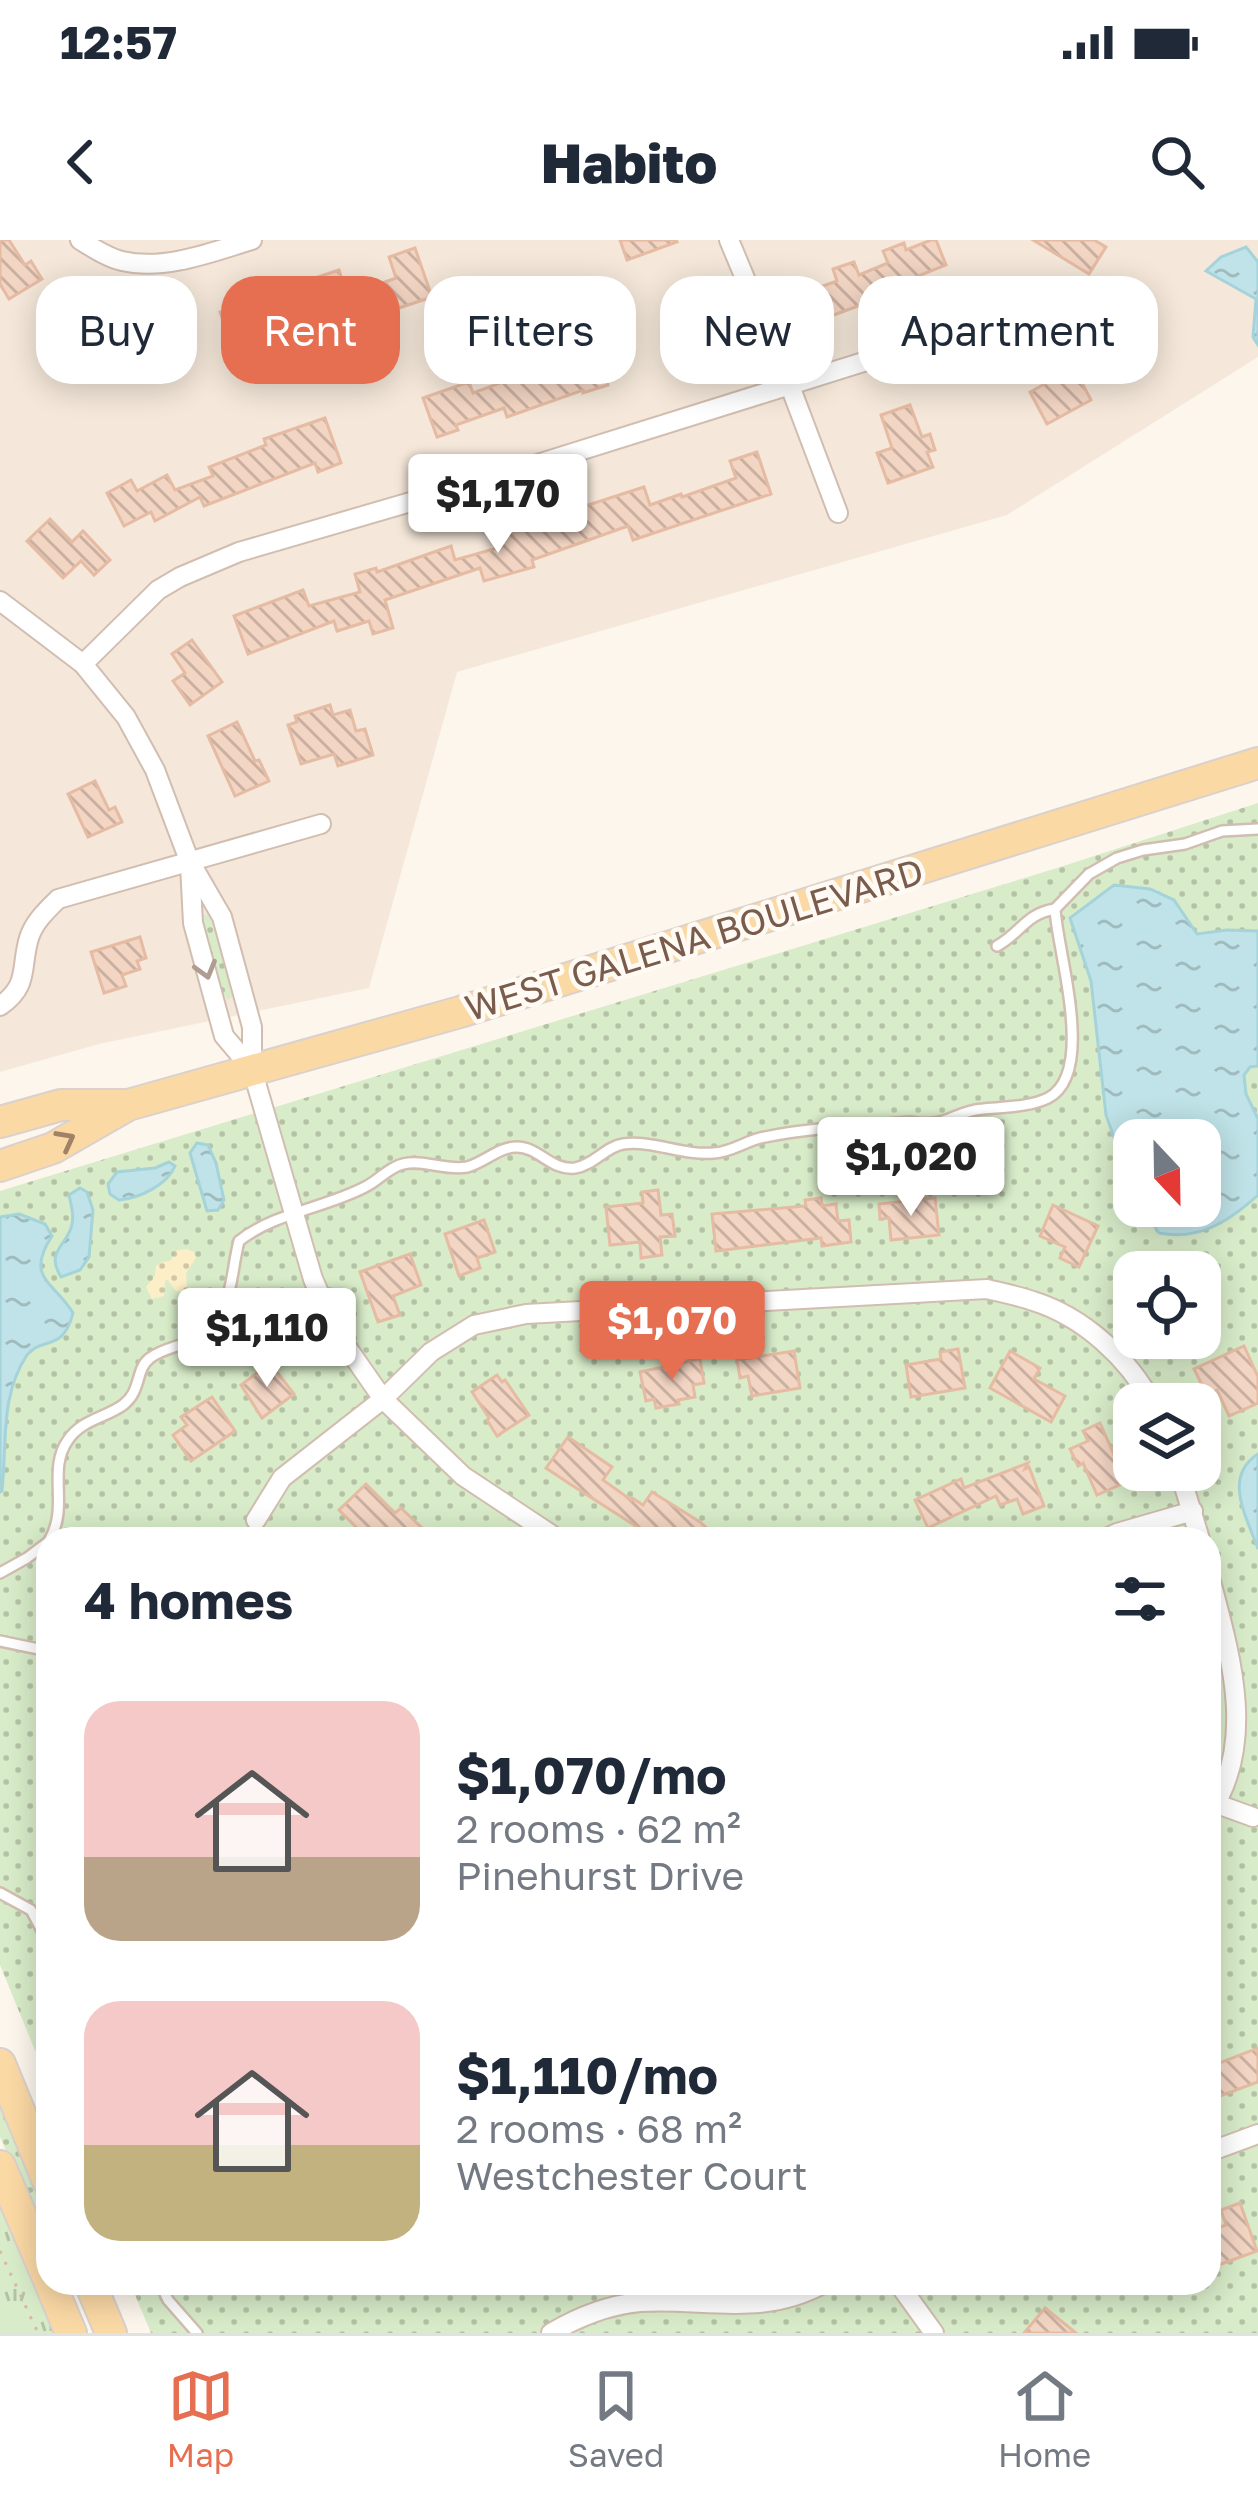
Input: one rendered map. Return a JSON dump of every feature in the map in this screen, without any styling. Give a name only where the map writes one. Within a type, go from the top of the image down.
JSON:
[{"type":"main road","name":"WEST GALENA BOULEVARD","points":[[0,1166],[52,1148],[128,1105],[460,1012],[1258,764]]},
{"type":"main road","name":"WEST GALENA BOULEVARD","points":[[0,1121],[61,1105],[128,1105]]},
{"type":"main road","points":[[0,2064],[36,2152]]},
{"type":"main road","points":[[0,2166],[36,2250]]},
{"type":"main road","points":[[55,2295],[71,2333]]},
{"type":"main road","points":[[95,2295],[111,2333]]},
{"type":"street","points":[[80,240],[121,261],[147,263],[187,260],[252,240]]},
{"type":"street","points":[[728,240],[838,513]]},
{"type":"street","points":[[83,664],[158,590],[210,563],[858,364]]},
{"type":"street","points":[[0,601],[83,664],[126,717],[147,753],[189,860],[222,917],[252,1027],[252,1069],[313,1279],[337,1333],[383,1399],[464,1477],[540,1527]]},
{"type":"street","points":[[0,1006],[19,988],[34,926],[58,899],[321,824]]},
{"type":"street","points":[[189,860],[193,923],[224,1036],[252,1069]]},
{"type":"street","points":[[256,1520],[282,1478],[383,1399],[431,1352],[474,1325],[526,1314],[987,1289],[1037,1302],[1092,1331],[1142,1383]]},
{"type":"street","points":[[1186,1491],[1197,1527]]},
{"type":"street","points":[[1142,1527],[1192,1511]]},
{"type":"street","points":[[1221,1620],[1240,1692],[1241,1753],[1221,1793]]},
{"type":"street","points":[[1221,1811],[1253,1817]]},
{"type":"street","points":[[1221,2148],[1258,2134]]},
{"type":"street","points":[[551,2333],[583,2315],[637,2302],[765,2305],[797,2295]]},
{"type":"street","points":[[907,2295],[934,2333]]},
{"type":"lane","points":[[998,946],[1029,918],[1055,909],[1089,874],[1117,858],[1222,831],[1258,829]]},
{"type":"lane","points":[[55,1527],[58,1464],[68,1439],[86,1423],[129,1400],[149,1358],[189,1342],[212,1325],[233,1286],[239,1241],[368,1186],[393,1168],[410,1162],[470,1167],[503,1149],[520,1147],[557,1166],[573,1168],[625,1144],[719,1153],[763,1137],[898,1123],[932,1126],[974,1109],[1047,1098],[1063,1082],[1071,1056],[1070,986],[1055,909]]},
{"type":"lane","points":[[0,1573],[36,1552]]},
{"type":"lane","points":[[0,1641],[36,1648]]},
{"type":"lane","points":[[0,1893],[31,1910],[36,1919]]},
{"type":"lane","points":[[166,2295],[197,2333]]},
{"type":"path","points":[[0,2251],[38,2333]]},
{"type":"shaded area","points":[[0,240],[1258,240],[1258,357],[1007,515],[457,672],[369,988],[99,1044],[0,1072]]},
{"type":"green space","points":[[1258,803],[1258,2333],[151,2333],[135,2295],[1221,2295],[1221,1527],[36,1527],[36,2053],[0,1965],[0,1191]]},
{"type":"green space","points":[[209,914],[233,992],[228,1000],[201,921],[202,915]]},
{"type":"green space","points":[[0,2099],[36,2186],[36,2220],[0,2137]]},
{"type":"green space","points":[[0,2204],[55,2333],[0,2333]]},
{"type":"sand","points":[[187,1249],[196,1258],[186,1273],[187,1287],[176,1291],[167,1279],[164,1296],[152,1299],[146,1287],[156,1266],[170,1261],[177,1250]]},
{"type":"water","points":[[1246,247],[1258,262],[1258,345],[1253,337],[1256,299],[1206,271],[1221,257]]},
{"type":"water","points":[[1114,885],[1150,889],[1174,900],[1197,934],[1258,931],[1258,1066],[1244,1075],[1246,1094],[1258,1119],[1258,1195],[1224,1221],[1221,1119],[1113,1119],[1113,1134],[1106,1115],[1091,981],[1070,918]]},
{"type":"water","points":[[197,1143],[208,1145],[216,1163],[224,1200],[218,1210],[207,1211],[190,1153]]},
{"type":"water","points":[[169,1162],[175,1166],[171,1173],[152,1189],[119,1200],[110,1194],[108,1184],[117,1172]]},
{"type":"water","points":[[80,1188],[87,1192],[93,1210],[89,1257],[80,1270],[61,1277],[55,1262],[72,1224],[69,1195]]},
{"type":"water","points":[[19,1214],[45,1224],[52,1236],[44,1250],[42,1271],[73,1313],[64,1334],[33,1349],[18,1370],[6,1420],[0,1492],[0,1217]]},
{"type":"water","points":[[1155,1227],[1210,1227],[1187,1234],[1159,1233]]},
{"type":"water","points":[[1258,1454],[1258,1549],[1239,1486],[1247,1463]]},
{"type":"building","points":[[0,240],[9,240],[25,265],[31,261],[40,276],[9,299],[0,284]]},
{"type":"building","points":[[620,240],[676,240],[677,242],[627,260]]},
{"type":"building","points":[[936,240],[946,265],[918,276],[858,276],[858,306],[834,315],[837,281],[833,269],[854,262],[859,275],[888,263],[883,251],[904,243],[906,250]]},
{"type":"building","points":[[1033,240],[1094,240],[1106,247],[1089,274]]},
{"type":"building","points":[[415,248],[425,276],[424,300],[400,308],[400,276],[395,276],[389,257]]},
{"type":"building","points":[[463,384],[470,384],[473,393],[498,384],[608,385],[507,417],[504,408],[437,437],[423,398]]},
{"type":"building","points":[[1045,384],[1082,384],[1091,400],[1047,424],[1030,392]]},
{"type":"building","points":[[910,405],[922,437],[930,434],[935,450],[927,452],[933,467],[888,483],[877,453],[892,448],[881,415]]},
{"type":"building","points":[[325,418],[341,463],[318,472],[315,463],[204,506],[200,497],[155,521],[151,512],[124,526],[107,493],[131,480],[137,491],[167,475],[175,490],[213,476],[209,467],[266,445],[264,439]]},
{"type":"building","points":[[757,452],[771,494],[633,540],[628,526],[532,560],[534,567],[484,581],[480,568],[385,600],[393,628],[373,634],[369,621],[337,631],[334,621],[248,654],[234,616],[303,590],[309,606],[360,592],[355,574],[376,568],[377,572],[451,546],[455,560],[501,547],[496,530],[523,526],[644,487],[650,505],[682,497],[736,478],[730,461]]},
{"type":"building","points":[[50,519],[72,542],[83,531],[110,560],[94,575],[81,561],[63,578],[27,541]]},
{"type":"building","points":[[192,640],[222,682],[190,705],[173,681],[185,673],[172,654]]},
{"type":"building","points":[[330,705],[333,715],[350,710],[356,731],[365,729],[373,755],[338,766],[334,754],[301,764],[288,725],[297,722],[295,716]]},
{"type":"building","points":[[237,722],[269,781],[235,796],[208,736]]},
{"type":"building","points":[[95,781],[109,810],[115,807],[122,822],[88,837],[68,794]]},
{"type":"building","points":[[140,937],[146,958],[137,961],[140,969],[122,975],[126,986],[104,993],[91,952]]},
{"type":"building","points":[[658,1190],[661,1215],[672,1214],[675,1236],[660,1237],[662,1255],[641,1258],[640,1242],[610,1245],[606,1207],[643,1203],[642,1192]]},
{"type":"building","points":[[821,1198],[822,1206],[836,1204],[838,1221],[849,1220],[851,1242],[822,1246],[821,1238],[716,1251],[712,1214],[806,1206],[805,1200]]},
{"type":"building","points":[[935,1198],[939,1235],[891,1240],[889,1218],[880,1219],[879,1204]]},
{"type":"building","points":[[1053,1205],[1098,1226],[1079,1267],[1060,1258],[1065,1247],[1040,1236]]},
{"type":"building","points":[[484,1220],[495,1252],[477,1258],[480,1268],[459,1276],[445,1234]]},
{"type":"building","points":[[410,1254],[421,1285],[393,1296],[400,1315],[378,1322],[360,1272]]},
{"type":"building","points":[[1244,1346],[1258,1377],[1258,1403],[1229,1416],[1221,1399],[1221,1383],[1201,1383],[1194,1369]]},
{"type":"building","points":[[958,1349],[965,1388],[911,1397],[906,1365],[941,1359],[940,1352]]},
{"type":"building","points":[[794,1351],[800,1388],[752,1396],[748,1376],[740,1378],[737,1360]]},
{"type":"building","points":[[1010,1351],[1040,1368],[1034,1379],[1065,1396],[1051,1422],[990,1388]]},
{"type":"building","points":[[700,1359],[704,1383],[693,1385],[695,1397],[656,1408],[654,1399],[646,1401],[640,1372]]},
{"type":"building","points":[[270,1363],[294,1394],[262,1418],[241,1385]]},
{"type":"building","points":[[497,1375],[529,1415],[497,1436],[472,1392]]},
{"type":"building","points":[[212,1397],[235,1431],[191,1461],[173,1435],[187,1425],[181,1417]]},
{"type":"building","points":[[1100,1423],[1113,1452],[1113,1488],[1097,1495],[1083,1463],[1078,1466],[1070,1449],[1088,1441],[1083,1431]]},
{"type":"building","points":[[568,1437],[612,1467],[603,1480],[631,1500],[643,1505],[652,1492],[706,1527],[637,1527],[546,1468]]},
{"type":"building","points":[[1028,1463],[1025,1469],[1029,1467],[1044,1506],[1023,1514],[1017,1499],[1000,1505],[996,1496],[928,1527],[915,1500],[961,1479],[964,1488]]},
{"type":"building","points":[[366,1484],[395,1513],[401,1508],[421,1527],[356,1527],[339,1510]]},
{"type":"building","points":[[1258,2048],[1258,2082],[1221,2096],[1221,2062]]},
{"type":"building","points":[[1240,2203],[1257,2251],[1221,2264],[1221,2227],[1226,2225],[1221,2210]]},
{"type":"building","points":[[1045,2308],[1076,2333],[1024,2333]]}]
